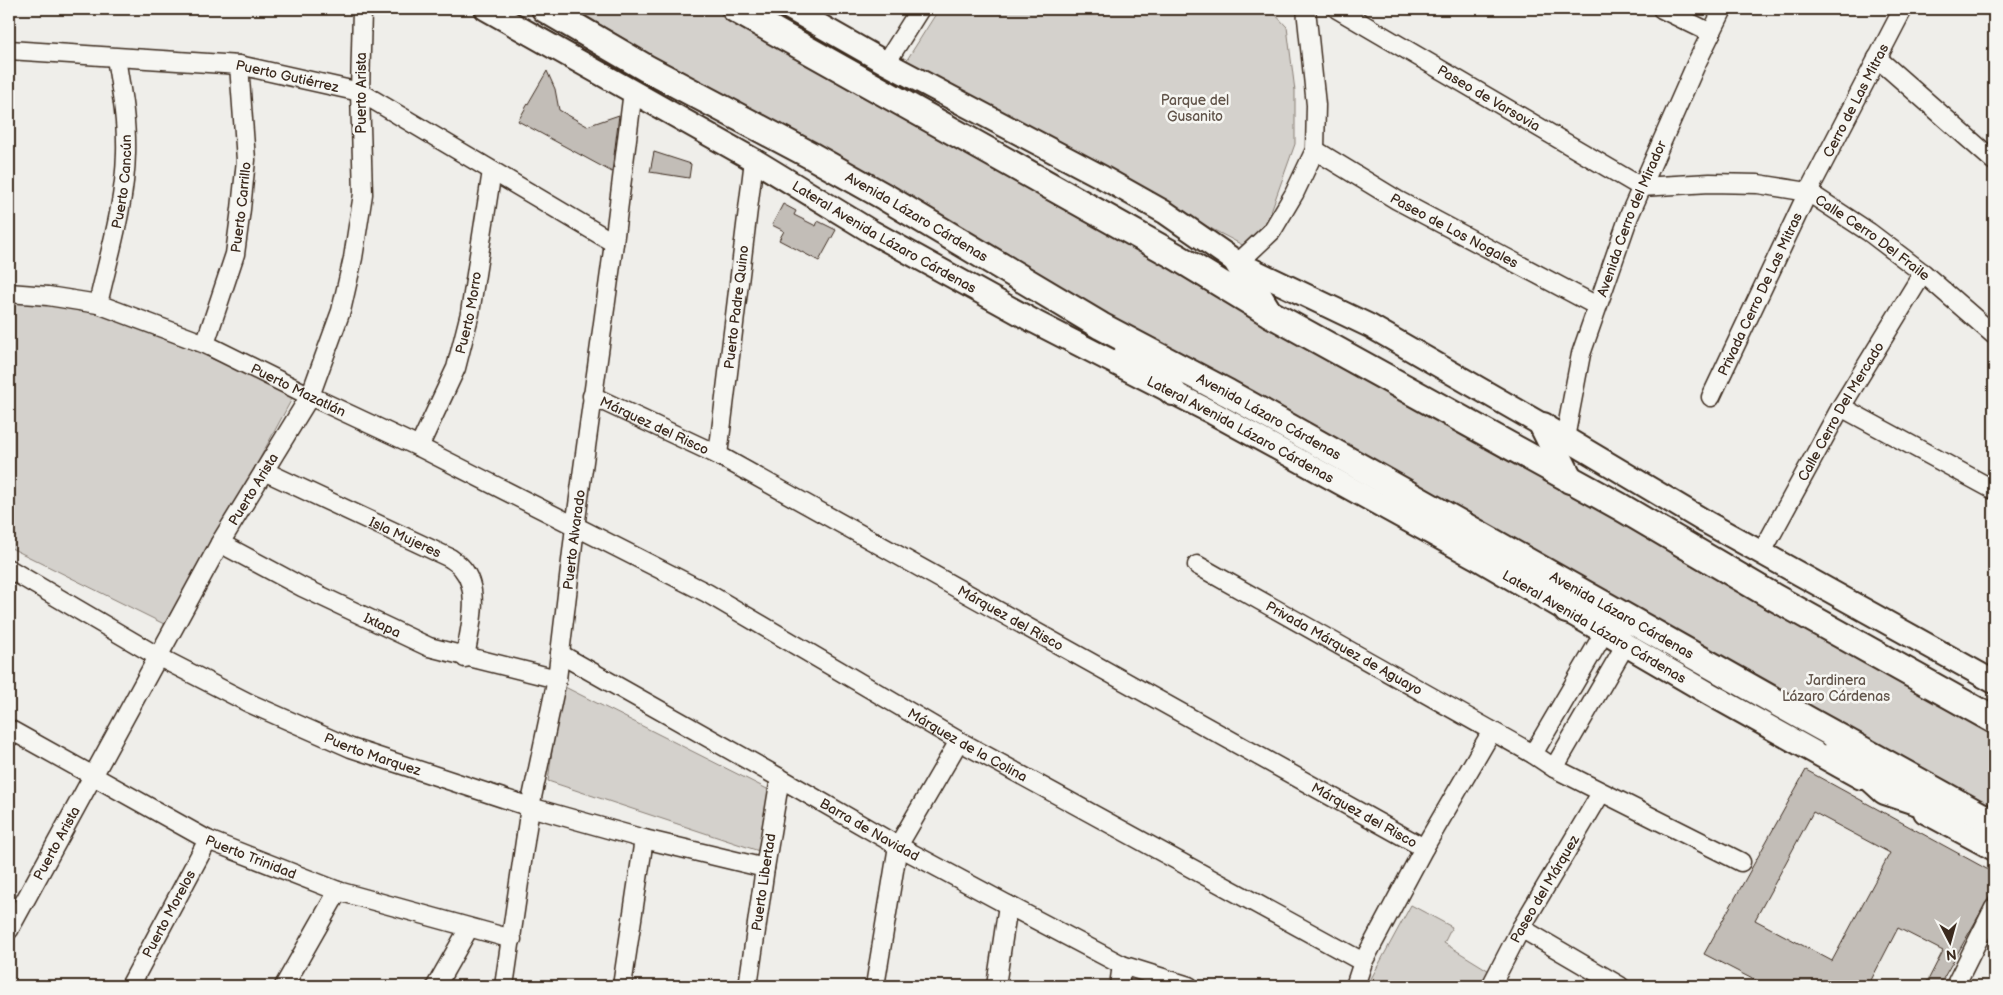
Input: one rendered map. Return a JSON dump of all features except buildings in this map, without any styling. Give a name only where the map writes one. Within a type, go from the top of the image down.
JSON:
[{"type":"highway","name":"Avenida Lázaro Cárdenas","points":[[544,9],[646,68],[861,184],[1101,326],[1228,393],[1808,720],[1994,822]]},
{"type":"highway","points":[[735,9],[1177,257],[1269,313],[1619,506],[1772,596],[1901,666],[1994,720]]},
{"type":"highway","points":[[1238,263],[1269,313]]},
{"type":"highway","points":[[1101,326],[1173,392]]},
{"type":"highway","points":[[1543,426],[1570,480]]},
{"type":"highway","points":[[1567,610],[1659,635],[1682,648]]},
{"type":"highway","points":[[1808,720],[1885,791],[1994,827]]},
{"type":"main road","name":"Lateral Avenida Lázaro Cárdenas","points":[[486,9],[754,160],[872,232],[1035,322],[1173,392],[1475,557],[1710,694],[1994,849]]},
{"type":"main road","points":[[791,9],[886,63],[1158,208],[1238,263],[1370,326],[1566,438],[1706,522],[1994,682]]},
{"type":"street","name":"Puerto Arista","points":[[9,930],[220,543],[310,396],[341,311],[353,258],[363,194],[360,92],[362,9]]},
{"type":"street","points":[[886,63],[920,9]]},
{"type":"street","points":[[1238,263],[1272,231],[1294,194],[1315,150],[1316,104],[1306,9]]},
{"type":"street","name":"Paseo de Varsovia","points":[[1337,9],[1641,187]]},
{"type":"street","points":[[1662,9],[1711,33]]},
{"type":"street","name":"Avenida Cerro del Mirador","points":[[1566,438],[1581,354],[1597,306],[1641,187],[1723,9]]},
{"type":"street","name":"Cerro de Las Mitras","points":[[1808,192],[1903,9]]},
{"type":"street","name":"Puerto Gutiérrez","points":[[9,50],[239,65],[360,92],[614,243]]},
{"type":"street","name":"Puerto Cancún","points":[[98,304],[122,200],[126,153],[124,112],[116,58]]},
{"type":"street","points":[[1876,58],[1994,161]]},
{"type":"street","name":"Puerto Carrillo","points":[[205,344],[236,254],[242,209],[246,160],[239,65]]},
{"type":"street","name":"Puerto Alvarado","points":[[504,986],[530,807],[557,679],[574,527],[614,243],[633,91]]},
{"type":"street","name":"Paseo de Los Nogales","points":[[1315,150],[1397,200],[1597,306]]},
{"type":"street","name":"Puerto Padre Quino","points":[[718,455],[754,160]]},
{"type":"street","name":"Puerto Morro","points":[[420,447],[456,368],[470,313],[492,171]]},
{"type":"street","name":"Calle Cerro Del Fraile","points":[[1641,187],[1710,183],[1758,184],[1808,192],[1869,232],[1923,273],[1994,335]]},
{"type":"street","name":"Privada Cerro De Las Mitras","points":[[1711,397],[1808,192]]},
{"type":"street","name":"Calle Cerro Del Mercado","points":[[1762,552],[1841,407],[1923,273]]},
{"type":"street","name":"Puerto Mazatlán","points":[[9,293],[48,296],[98,304],[205,344],[310,396],[420,447],[574,527]]},
{"type":"street","name":"Márquez del Risco","points":[[592,396],[718,455],[1424,848]]},
{"type":"street","points":[[1841,407],[1994,490]]},
{"type":"street","name":"Isla Mujeres","points":[[264,471],[450,558],[462,567],[468,577],[472,600],[472,615],[465,658]]},
{"type":"street","name":"Márquez de la Colina","points":[[574,527],[707,593],[959,741],[1363,962]]},
{"type":"street","name":"Ixtapa","points":[[220,543],[302,587],[429,647],[465,658],[557,679]]},
{"type":"street","name":"Privada Márquez de Aguayo","points":[[1197,566],[1601,794]]},
{"type":"street","name":"Puerto Marquez","points":[[9,569],[157,656],[249,703],[351,748],[530,807],[644,839],[765,868]]},
{"type":"street","points":[[1533,754],[1605,632]]},
{"type":"street","points":[[1554,768],[1626,644]]},
{"type":"street","name":"Barra de Navidad","points":[[560,654],[898,846],[1008,905],[1122,965],[1189,986]]},
{"type":"street","name":"Puerto Trinidad","points":[[9,729],[93,774],[208,840],[338,891],[512,939]]},
{"type":"street","points":[[1355,986],[1363,962],[1424,848],[1492,731]]},
{"type":"street","points":[[875,986],[898,846],[959,741]]},
{"type":"street","name":"Puerto Libertad","points":[[748,986],[780,778]]},
{"type":"street","points":[[1601,794],[1741,862]]},
{"type":"street","name":"Paseo del Márquez","points":[[1491,986],[1521,928],[1601,794]]},
{"type":"street","points":[[622,986],[644,839]]},
{"type":"street","name":"Puerto Morelos","points":[[130,986],[208,840]]},
{"type":"street","points":[[284,986],[338,891]]},
{"type":"street","points":[[996,986],[1008,905]]},
{"type":"street","points":[[1955,986],[1994,908]]},
{"type":"street","points":[[436,986],[469,928]]},
{"type":"street","points":[[1521,928],[1620,986]]},
{"type":"street","points":[[1119,986],[1122,965]]},
{"type":"green space","name":"Jardinera Lázaro Cárdenas","points":[[575,9],[725,9],[1994,726],[1994,821],[770,127]]},
{"type":"green space","name":"Parque del Gusanito","points":[[939,9],[1270,9],[1287,27],[1295,91],[1295,144],[1265,228],[1250,249],[903,66]]},
{"type":"green space","points":[[9,298],[78,305],[188,348],[294,395],[219,534],[164,624],[9,547]]},
{"type":"green space","points":[[561,685],[775,793],[762,852],[548,781]]},
{"type":"green space","points":[[1411,905],[1452,927],[1444,943],[1491,972],[1482,986],[1367,986]]}]
